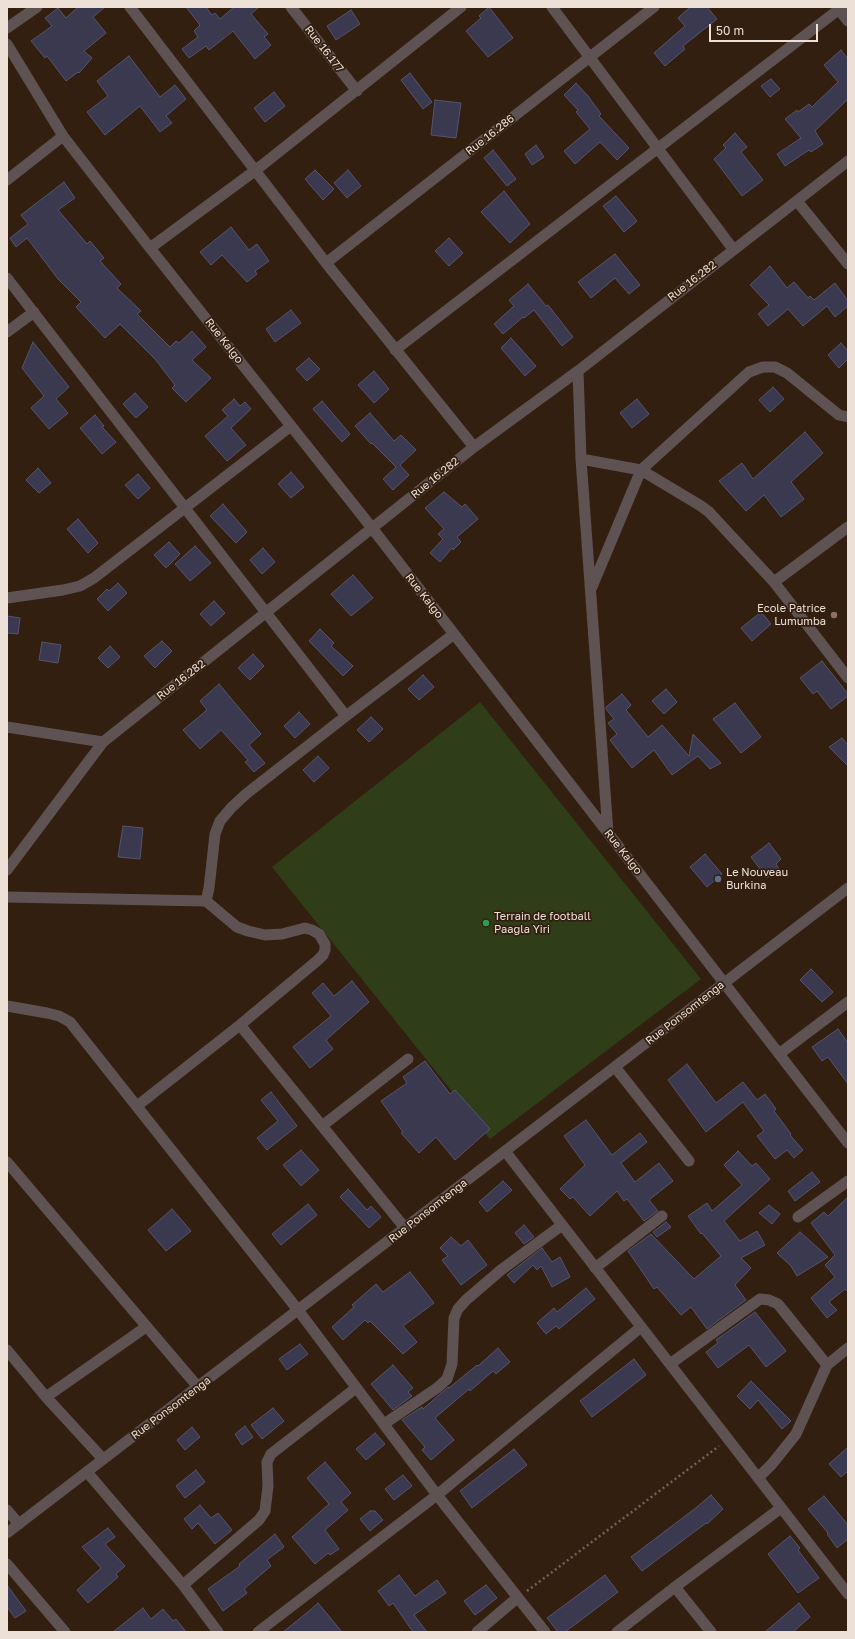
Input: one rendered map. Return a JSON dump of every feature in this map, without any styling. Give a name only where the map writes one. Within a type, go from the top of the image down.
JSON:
[{"type":"street","points":[[7,28],[37,7]]},
{"type":"street","points":[[130,7],[326,263],[474,447]]},
{"type":"street","name":"Rue 16.177","points":[[291,7],[357,91]]},
{"type":"street","points":[[150,248],[256,170],[461,7]]},
{"type":"street","points":[[552,7],[733,249]]},
{"type":"street","name":"Rue 16.286","points":[[326,263],[654,7]]},
{"type":"street","points":[[395,350],[840,8],[848,21]]},
{"type":"street","name":"Rue Kalgo","points":[[7,44],[64,136],[150,248],[372,528],[848,1143]]},
{"type":"street","points":[[7,180],[64,136]]},
{"type":"street","name":"Rue 16.282","points":[[7,870],[102,742],[193,672],[266,611],[474,447],[578,371],[848,161]]},
{"type":"street","points":[[797,201],[848,264]]},
{"type":"street","points":[[7,278],[346,716]]},
{"type":"street","points":[[7,332],[34,312]]},
{"type":"street","points":[[591,590],[641,470],[749,372],[763,367],[775,367],[787,373],[839,415],[848,417]]},
{"type":"street","points":[[578,371],[581,458],[608,833]]},
{"type":"street","points":[[7,598],[63,590],[80,586],[94,578],[291,426]]},
{"type":"street","points":[[581,458],[641,470],[709,512],[774,582],[848,678]]},
{"type":"street","points":[[774,582],[848,527]]},
{"type":"street","points":[[206,901],[209,888],[214,834],[220,821],[246,794],[454,634]]},
{"type":"street","points":[[7,727],[102,742]]},
{"type":"street","name":"Rue Ponsomtenga","points":[[7,1533],[848,888]]},
{"type":"street","points":[[7,897],[199,900],[206,901],[237,926],[248,932],[265,935],[282,934],[305,928],[319,934],[325,944],[323,955],[318,960],[240,1025],[137,1106]]},
{"type":"street","points":[[778,1054],[848,1002]]},
{"type":"street","points":[[7,1006],[59,1016],[70,1022],[298,1310],[437,1495],[545,1632]]},
{"type":"street","points":[[240,1025],[405,1228]]},
{"type":"street","points":[[322,1126],[408,1059]]},
{"type":"street","points":[[615,1067],[689,1161]]},
{"type":"street","points":[[505,1151],[781,1508],[846,1588]]},
{"type":"street","points":[[7,1162],[198,1387]]},
{"type":"street","points":[[798,1217],[848,1181]]},
{"type":"street","points":[[595,1268],[662,1216]]},
{"type":"street","points":[[384,1424],[448,1379],[452,1364],[454,1318],[458,1309],[466,1300],[501,1270],[562,1225]]},
{"type":"street","points":[[670,1364],[760,1299],[769,1300],[778,1304],[826,1365]]},
{"type":"street","points":[[46,1397],[146,1327]]},
{"type":"street","points":[[258,1632],[437,1495],[641,1327]]},
{"type":"street","points":[[758,1478],[772,1464],[796,1434],[826,1365],[848,1348]]},
{"type":"street","points":[[7,1350],[46,1397],[103,1459]]},
{"type":"street","points":[[183,1585],[259,1520],[266,1511],[268,1486],[267,1462],[271,1454],[356,1388]]},
{"type":"street","points":[[87,1472],[183,1585],[218,1632]]},
{"type":"street","points":[[617,1632],[781,1508]]},
{"type":"street","points":[[7,1510],[19,1524]]},
{"type":"street","points":[[7,1564],[65,1632]]},
{"type":"street","points":[[675,1587],[712,1632]]},
{"type":"street","points":[[477,1632],[518,1598]]},
{"type":"path","points":[[518,1598],[728,1439]]},
{"type":"green space","name":"Terrain de football Paagla Yiri","points":[[480,702],[701,979],[490,1139],[272,867]]},
{"type":"building","points":[[78,7],[105,7],[93,17],[106,33],[84,51],[92,58],[79,73],[78,72],[66,81],[47,56],[45,58],[31,41],[52,26],[45,18],[58,8],[66,18]]},
{"type":"building","points":[[186,7],[206,7],[212,15],[215,13],[220,19],[234,7],[259,7],[251,14],[268,34],[264,37],[271,45],[255,59],[233,31],[209,50],[206,46],[189,58],[182,49],[198,37],[194,31],[200,25]]},
{"type":"building","points":[[489,7],[513,38],[488,57],[466,31],[481,18],[479,16]]},
{"type":"building","points":[[690,7],[707,7],[717,19],[683,46],[685,49],[665,66],[654,53],[685,26],[678,18]]},
{"type":"building","points":[[351,10],[360,24],[336,40],[327,26]]},
{"type":"building","points":[[841,50],[848,59],[848,99],[815,131],[823,144],[811,152],[809,150],[785,166],[777,154],[801,138],[785,119],[797,110],[798,112],[809,104],[812,107],[838,82],[824,65]]},
{"type":"building","points":[[129,56],[160,97],[175,85],[186,99],[166,116],[172,123],[160,132],[140,106],[105,135],[87,112],[108,96],[97,81]]},
{"type":"building","points":[[410,73],[432,102],[423,109],[401,80]]},
{"type":"building","points":[[771,79],[780,89],[770,97],[761,86]]},
{"type":"building","points":[[576,83],[601,114],[599,116],[629,148],[617,160],[600,142],[575,164],[564,151],[590,129],[576,112],[578,110],[564,95]]},
{"type":"building","points":[[274,92],[285,106],[265,122],[254,108]]},
{"type":"building","points":[[435,100],[461,103],[456,138],[431,135]]},
{"type":"building","points":[[735,133],[747,147],[741,152],[763,180],[742,196],[714,159],[726,148],[723,145]]},
{"type":"building","points":[[536,145],[544,157],[532,165],[525,154]]},
{"type":"building","points":[[493,150],[516,179],[507,186],[484,158]]},
{"type":"building","points":[[315,170],[334,189],[323,200],[305,179]]},
{"type":"building","points":[[348,170],[361,186],[347,198],[334,183]]},
{"type":"building","points":[[64,182],[75,198],[58,210],[87,244],[90,241],[104,258],[100,261],[121,284],[117,288],[141,311],[137,314],[170,347],[176,341],[179,343],[192,331],[206,347],[192,360],[211,378],[186,402],[172,388],[175,385],[155,359],[120,324],[105,338],[76,307],[81,302],[58,279],[27,238],[16,247],[10,238],[28,224],[21,215]]},
{"type":"building","points":[[504,191],[530,224],[510,243],[481,212]]},
{"type":"building","points":[[616,196],[637,221],[624,232],[603,206]]},
{"type":"building","points":[[231,227],[249,250],[257,244],[269,261],[255,271],[257,274],[247,282],[222,255],[211,265],[200,252]]},
{"type":"building","points":[[449,238],[463,253],[449,266],[435,251]]},
{"type":"building","points":[[615,254],[640,285],[629,294],[615,278],[591,298],[578,282]]},
{"type":"building","points":[[770,266],[787,288],[794,282],[808,298],[810,296],[814,300],[835,283],[848,301],[848,306],[835,317],[827,306],[803,326],[788,309],[768,326],[758,314],[769,305],[750,285]]},
{"type":"building","points":[[528,284],[546,306],[548,305],[573,337],[562,346],[534,310],[503,334],[494,324],[514,306],[509,300]]},
{"type":"building","points":[[291,310],[301,323],[275,342],[266,329]]},
{"type":"building","points":[[511,338],[536,366],[525,376],[501,348]]},
{"type":"building","points":[[33,342],[69,387],[56,399],[68,413],[49,429],[31,408],[44,396],[22,368]]},
{"type":"building","points":[[841,343],[848,351],[848,359],[839,368],[828,355]]},
{"type":"building","points":[[309,358],[320,369],[307,381],[296,369]]},
{"type":"building","points":[[374,371],[389,389],[374,403],[358,385]]},
{"type":"building","points":[[773,387],[784,399],[770,412],[759,400]]},
{"type":"building","points":[[135,393],[148,407],[136,418],[123,404]]},
{"type":"building","points":[[234,399],[240,406],[245,402],[251,409],[231,428],[246,445],[227,461],[205,436],[228,416],[222,410]]},
{"type":"building","points":[[637,399],[649,414],[632,428],[620,413]]},
{"type":"building","points":[[322,401],[350,434],[342,442],[313,409]]},
{"type":"building","points":[[370,413],[394,441],[401,435],[416,450],[400,465],[409,475],[393,490],[383,479],[396,467],[372,443],[371,444],[355,426]]},
{"type":"building","points":[[95,415],[104,426],[102,427],[116,442],[102,454],[80,428]]},
{"type":"building","points":[[805,432],[823,453],[791,482],[804,499],[781,517],[764,495],[746,511],[719,481],[742,463],[753,479]]},
{"type":"building","points":[[38,468],[51,483],[39,493],[26,480]]},
{"type":"building","points":[[291,472],[304,487],[291,498],[278,484]]},
{"type":"building","points":[[138,474],[150,488],[138,499],[125,485]]},
{"type":"building","points":[[444,492],[462,507],[465,504],[478,519],[457,537],[461,542],[453,550],[452,548],[440,562],[430,553],[443,539],[438,534],[444,529],[425,508]]},
{"type":"building","points":[[223,504],[247,532],[236,543],[210,516]]},
{"type":"building","points":[[78,519],[98,543],[88,553],[67,529]]},
{"type":"building","points":[[169,542],[180,554],[166,568],[154,555]]},
{"type":"building","points":[[195,546],[211,563],[190,581],[175,564]]},
{"type":"building","points":[[263,548],[275,562],[262,574],[250,560]]},
{"type":"building","points":[[353,575],[373,598],[351,616],[331,594]]},
{"type":"building","points":[[118,583],[127,593],[108,611],[97,599],[107,589],[109,591]]},
{"type":"building","points":[[214,601],[225,613],[211,626],[200,614]]},
{"type":"building","points":[[761,612],[771,624],[752,641],[741,628]]},
{"type":"building","points":[[7,616],[20,618],[18,634],[7,633]]},
{"type":"building","points":[[320,629],[334,643],[331,646],[353,666],[343,676],[309,641]]},
{"type":"building","points":[[162,641],[172,651],[155,668],[144,656]]},
{"type":"building","points":[[42,642],[61,645],[58,663],[39,660]]},
{"type":"building","points":[[110,646],[120,657],[108,668],[98,658]]},
{"type":"building","points":[[253,654],[264,666],[250,680],[238,668]]},
{"type":"building","points":[[822,661],[848,694],[848,696],[831,709],[817,691],[813,694],[800,678]]},
{"type":"building","points":[[423,675],[434,687],[419,700],[408,689]]},
{"type":"building","points":[[219,684],[261,734],[249,745],[265,763],[254,772],[245,762],[248,760],[221,730],[200,749],[183,730],[207,710],[200,701]]},
{"type":"building","points":[[666,689],[677,702],[664,714],[652,701]]},
{"type":"building","points":[[622,694],[631,705],[626,710],[648,737],[662,725],[689,756],[693,734],[721,763],[710,769],[698,756],[672,775],[654,750],[632,768],[610,740],[617,734],[608,723],[614,719],[606,707]]},
{"type":"building","points":[[735,703],[761,737],[741,753],[713,719]]},
{"type":"building","points":[[299,712],[310,724],[295,738],[284,726]]},
{"type":"building","points":[[371,717],[383,729],[369,742],[357,730]]},
{"type":"building","points":[[842,738],[848,745],[848,766],[829,747]]},
{"type":"building","points":[[318,756],[329,768],[314,782],[303,770]]},
{"type":"building","points":[[123,826],[143,828],[140,859],[118,857]]},
{"type":"building","points":[[769,843],[781,859],[776,864],[779,869],[767,878],[751,857]]},
{"type":"building","points":[[705,854],[722,874],[707,887],[690,867]]},
{"type":"building","points":[[811,969],[833,992],[822,1002],[800,980]]},
{"type":"building","points":[[352,981],[369,1002],[326,1040],[333,1049],[310,1068],[293,1047],[331,1016],[312,993],[323,983],[334,996]]},
{"type":"building","points":[[838,1029],[848,1043],[848,1084],[828,1057],[822,1061],[812,1047]]},
{"type":"building","points":[[425,1061],[450,1094],[455,1090],[490,1129],[455,1160],[436,1137],[419,1153],[401,1133],[403,1132],[381,1101],[407,1083],[403,1077]]},
{"type":"building","points":[[687,1064],[716,1103],[743,1082],[757,1100],[765,1094],[776,1109],[774,1111],[791,1134],[790,1135],[803,1150],[794,1158],[787,1150],[775,1159],[757,1136],[764,1131],[743,1102],[706,1132],[668,1080]]},
{"type":"building","points":[[271,1092],[297,1126],[267,1150],[257,1138],[278,1121],[261,1100]]},
{"type":"building","points":[[586,1120],[612,1155],[640,1133],[647,1142],[621,1163],[635,1182],[659,1163],[673,1181],[649,1200],[658,1211],[644,1221],[627,1199],[624,1201],[617,1191],[590,1216],[573,1197],[570,1199],[560,1189],[585,1165],[564,1136]]},
{"type":"building","points":[[301,1150],[319,1170],[301,1186],[283,1165]]},
{"type":"building","points":[[738,1151],[752,1166],[756,1163],[770,1179],[724,1221],[740,1241],[757,1231],[765,1245],[741,1258],[751,1268],[735,1285],[746,1300],[707,1329],[691,1307],[681,1315],[657,1287],[654,1289],[628,1251],[651,1234],[694,1279],[721,1256],[702,1233],[701,1234],[688,1216],[707,1203],[712,1211],[742,1185],[724,1165]]},
{"type":"building","points":[[812,1172],[820,1182],[795,1201],[788,1191]]},
{"type":"building","points":[[503,1181],[512,1190],[487,1212],[479,1202]]},
{"type":"building","points":[[348,1189],[367,1210],[371,1206],[381,1217],[369,1228],[340,1197]]},
{"type":"building","points":[[848,1197],[848,1292],[845,1289],[829,1302],[837,1310],[827,1318],[811,1298],[835,1277],[825,1265],[835,1255],[811,1223],[824,1212],[828,1216]]},
{"type":"building","points":[[308,1204],[317,1215],[281,1245],[272,1234]]},
{"type":"building","points":[[769,1205],[780,1214],[772,1224],[759,1213]]},
{"type":"building","points":[[172,1209],[191,1231],[166,1251],[148,1230]]},
{"type":"building","points":[[666,1222],[671,1227],[657,1237],[653,1232]]},
{"type":"building","points":[[524,1225],[534,1237],[524,1244],[515,1233]]},
{"type":"building","points":[[800,1232],[828,1257],[797,1276],[791,1266],[777,1253]]},
{"type":"building","points":[[451,1237],[461,1246],[468,1240],[487,1265],[461,1285],[442,1260],[448,1256],[440,1248]]},
{"type":"building","points":[[542,1248],[552,1262],[560,1257],[570,1277],[552,1287],[541,1266],[537,1270],[533,1265],[514,1283],[507,1275]]},
{"type":"building","points":[[410,1272],[434,1303],[403,1326],[417,1342],[403,1354],[370,1321],[368,1323],[365,1320],[343,1340],[332,1327],[354,1307],[352,1305],[376,1284],[383,1292]]},
{"type":"building","points":[[586,1288],[595,1299],[559,1329],[556,1326],[546,1334],[537,1323],[554,1308],[557,1312]]},
{"type":"building","points":[[755,1312],[786,1351],[766,1367],[749,1345],[718,1368],[706,1352],[718,1343],[716,1340]]},
{"type":"building","points":[[300,1344],[308,1354],[287,1370],[279,1359]]},
{"type":"building","points":[[498,1348],[510,1362],[496,1374],[493,1371],[435,1418],[454,1440],[431,1460],[422,1450],[425,1447],[402,1420],[422,1407],[423,1409],[448,1387],[449,1388],[477,1365],[478,1366]]},
{"type":"building","points":[[634,1359],[646,1375],[592,1417],[580,1401]]},
{"type":"building","points":[[393,1365],[413,1388],[408,1392],[412,1396],[393,1410],[371,1384]]},
{"type":"building","points":[[751,1381],[791,1421],[782,1429],[758,1400],[750,1409],[737,1396]]},
{"type":"building","points":[[273,1408],[284,1421],[262,1439],[251,1425]]},
{"type":"building","points":[[245,1426],[253,1437],[242,1445],[235,1434]]},
{"type":"building","points":[[192,1427],[200,1437],[185,1450],[177,1440]]},
{"type":"building","points":[[375,1433],[385,1444],[366,1460],[356,1449]]},
{"type":"building","points":[[848,1447],[848,1471],[841,1477],[829,1464]]},
{"type":"building","points":[[514,1449],[527,1465],[472,1508],[460,1491]]},
{"type":"building","points":[[325,1462],[351,1493],[341,1502],[348,1510],[325,1530],[339,1549],[330,1555],[328,1553],[315,1564],[292,1537],[329,1504],[307,1478]]},
{"type":"building","points":[[196,1470],[205,1482],[185,1498],[176,1486]]},
{"type":"building","points":[[403,1475],[412,1486],[394,1500],[385,1489]]},
{"type":"building","points":[[711,1495],[723,1509],[707,1524],[706,1523],[642,1571],[631,1557]]},
{"type":"building","points":[[824,1496],[848,1525],[848,1539],[837,1548],[827,1534],[828,1533],[808,1509]]},
{"type":"building","points":[[200,1505],[211,1518],[218,1513],[232,1530],[215,1544],[198,1523],[192,1529],[184,1519]]},
{"type":"building","points":[[370,1511],[375,1511],[383,1520],[370,1531],[360,1519]]},
{"type":"building","points":[[108,1528],[115,1537],[105,1544],[125,1566],[116,1574],[118,1577],[88,1603],[77,1590],[101,1568],[82,1547]]},
{"type":"building","points":[[275,1534],[284,1547],[267,1560],[271,1566],[244,1589],[247,1593],[223,1611],[208,1589],[240,1566],[239,1564]]},
{"type":"building","points":[[790,1536],[800,1548],[798,1550],[819,1578],[798,1593],[768,1554]]},
{"type":"building","points":[[399,1575],[415,1596],[437,1580],[446,1593],[414,1615],[427,1632],[413,1632],[393,1603],[389,1606],[378,1591]]},
{"type":"building","points":[[605,1575],[618,1592],[565,1632],[558,1632],[547,1618]]},
{"type":"building","points":[[7,1585],[26,1611],[15,1618],[7,1607]]},
{"type":"building","points":[[486,1585],[497,1598],[475,1615],[464,1601]]},
{"type":"building","points":[[318,1603],[342,1632],[283,1632],[309,1611]]},
{"type":"building","points":[[799,1603],[810,1617],[793,1632],[765,1632]]},
{"type":"building","points":[[143,1608],[151,1619],[163,1609],[173,1621],[176,1619],[186,1632],[113,1632]]},
{"type":"place","name":"Ecole Patrice Lumumba","points":[[834,615]]},
{"type":"place","name":"Le Nouveau Burkina","points":[[718,879]]},
{"type":"place","name":"Terrain de football Paagla Yiri","points":[[486,923]]}]
